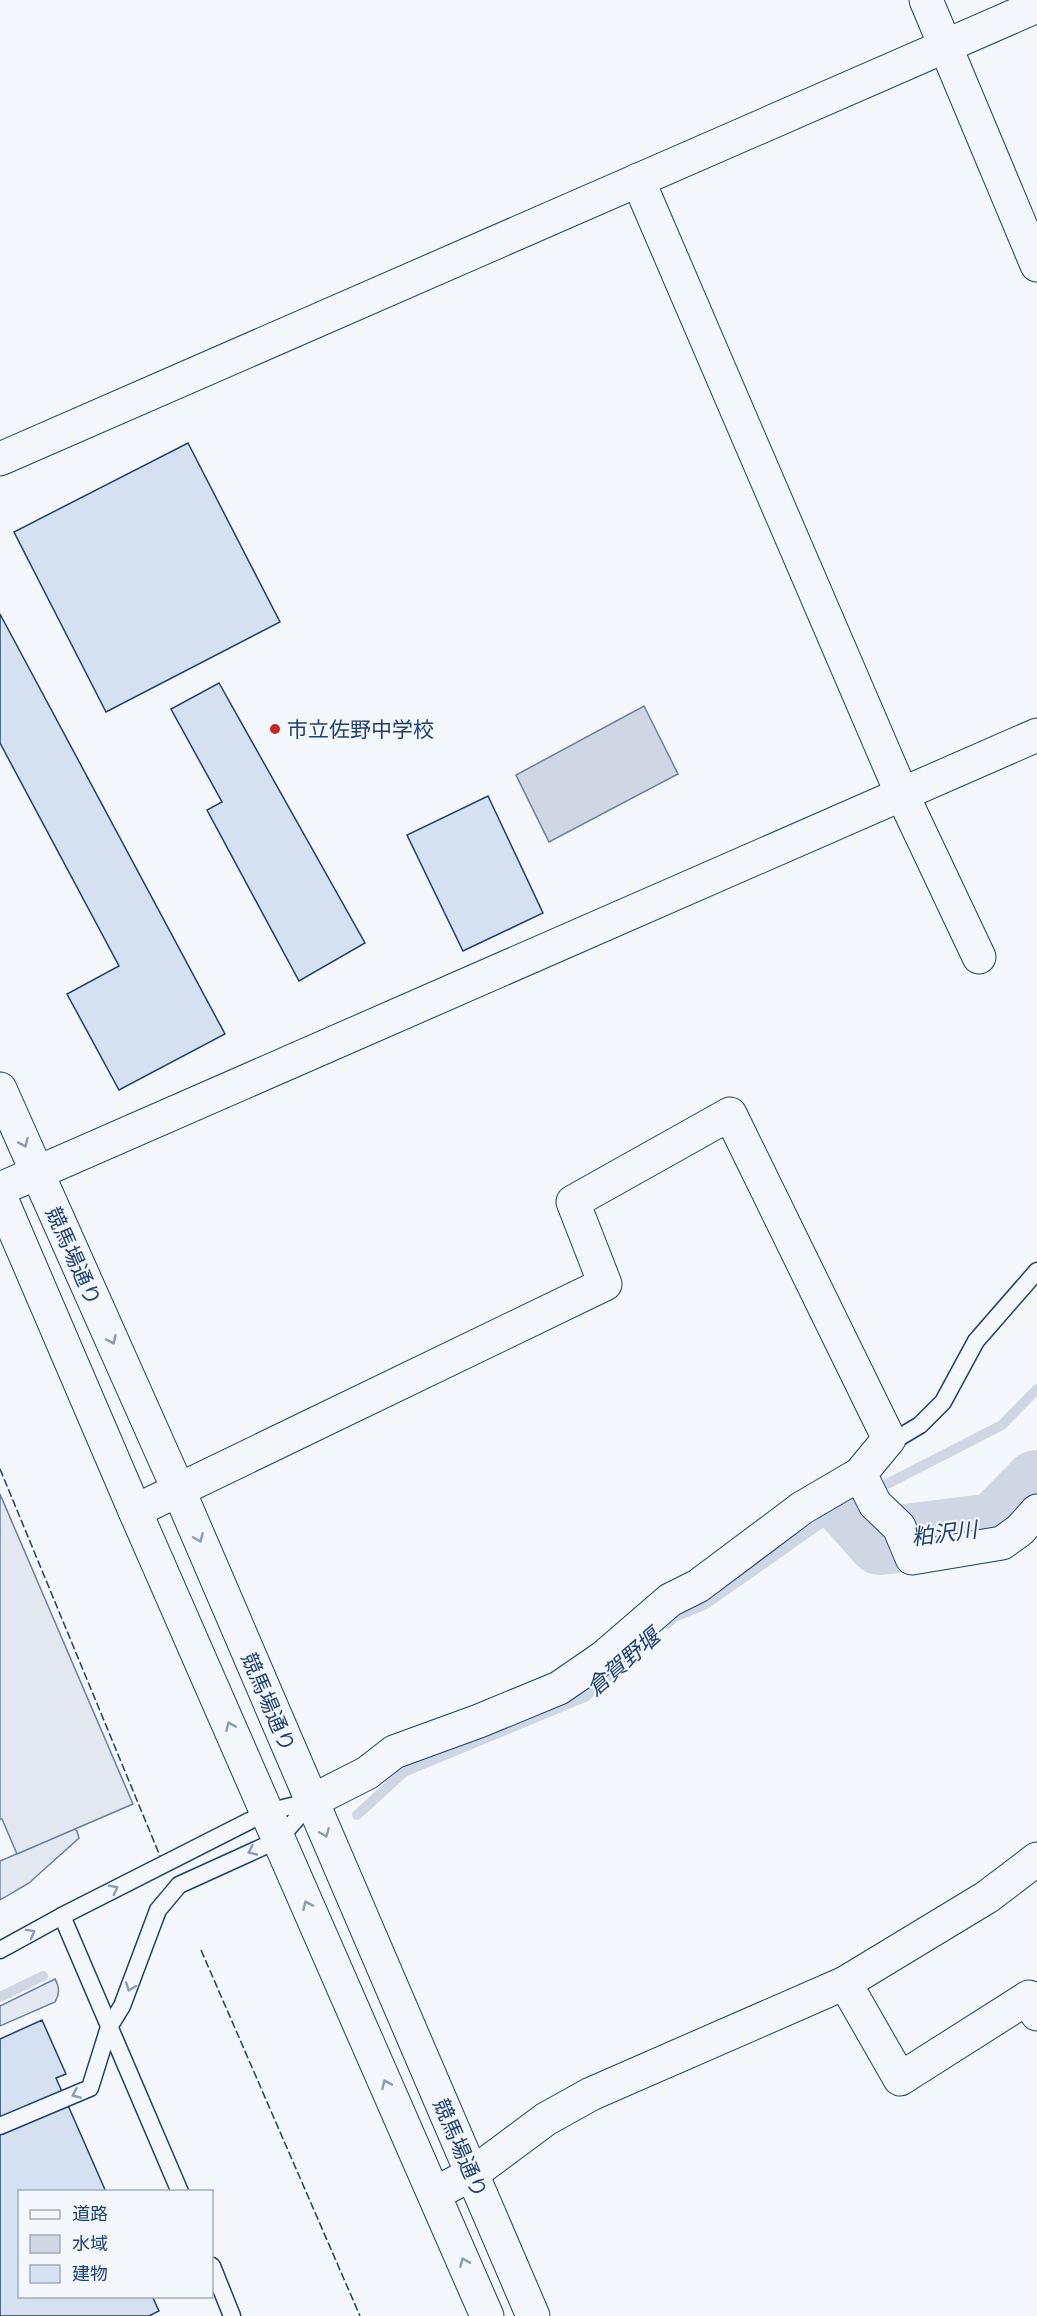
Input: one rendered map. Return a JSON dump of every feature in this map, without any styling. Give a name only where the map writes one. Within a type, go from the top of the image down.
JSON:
[{"type":"street","points":[[926,0],[1037,265]]},
{"type":"street","points":[[0,459],[1037,6]]},
{"type":"street","points":[[638,180],[901,792],[979,957]]},
{"type":"street","points":[[0,1189],[901,792],[1037,735]]},
{"type":"street","name":"競馬場通り","points":[[0,1089],[179,1491],[533,2316]]},
{"type":"street","points":[[135,1511],[605,1284],[573,1202],[730,1114],[889,1439],[860,1474],[802,1508],[698,1586],[670,1600],[604,1657],[559,1688],[479,1721],[394,1752],[367,1773],[312,1801]]},
{"type":"street","name":"競馬場通り","points":[[0,1196],[135,1511],[487,2316]]},
{"type":"street","points":[[860,1474],[875,1504],[898,1527],[912,1558],[1002,1543],[1020,1530],[1037,1511]]},
{"type":"street","points":[[434,2194],[472,2174],[546,2119],[591,2094],[845,1983],[987,1897],[1037,1859]]},
{"type":"street","points":[[845,1983],[900,2079],[1029,1997],[1037,2014]]},
{"type":"lane","points":[[881,1448],[920,1425],[943,1402],[976,1341],[1037,1271]]},
{"type":"lane","points":[[0,2126],[90,2088],[110,2027],[122,2006],[158,1910],[179,1885],[312,1801]]},
{"type":"lane","points":[[0,1950],[62,1916],[273,1826],[312,1801]]},
{"type":"lane","points":[[62,1916],[179,2190]]},
{"type":"lane","points":[[213,2268],[232,2316]]},
{"type":"shaded area","points":[[0,1494],[133,1804],[17,1854],[0,1819]]},
{"type":"shaded area","points":[[74,1829],[79,1838],[29,1883],[0,1900],[0,1861]]},
{"type":"shaded area","points":[[55,1979],[59,1990],[55,2002],[0,2026],[0,2006]]},
{"type":"water","points":[[644,706],[678,774],[549,842],[516,775]]},
{"type":"building","points":[[188,443],[280,622],[106,712],[14,532]]},
{"type":"building","points":[[0,614],[225,1034],[119,1090],[67,994],[119,966],[0,743]]},
{"type":"building","points":[[219,683],[365,943],[299,981],[207,810],[222,802],[171,709]]},
{"type":"building","points":[[488,796],[543,913],[463,951],[407,835]]},
{"type":"building","points":[[42,2020],[66,2074],[56,2078],[105,2190],[18,2190],[18,2298],[153,2298],[159,2311],[149,2316],[0,2316],[0,2039]]},
{"type":"waterway","name":"倉賀野堰","points":[[667,1624],[674,1617],[706,1604],[848,1504],[1002,1425],[1037,1389]]},
{"type":"waterway","name":"粕沢川","points":[[848,1504],[881,1541],[995,1527],[1037,1484]]},
{"type":"waterway","name":"倉賀野堰","points":[[357,1815],[404,1772],[585,1697],[653,1636]]},
{"type":"waterway","name":"倉賀野堰","points":[[0,1997],[43,1976]]},
{"type":"fence","points":[[0,1469],[160,1856]]},
{"type":"fence","points":[[201,1950],[360,2316]]},
{"type":"place","name":"市立佐野中学校","points":[[275,729]]}]
